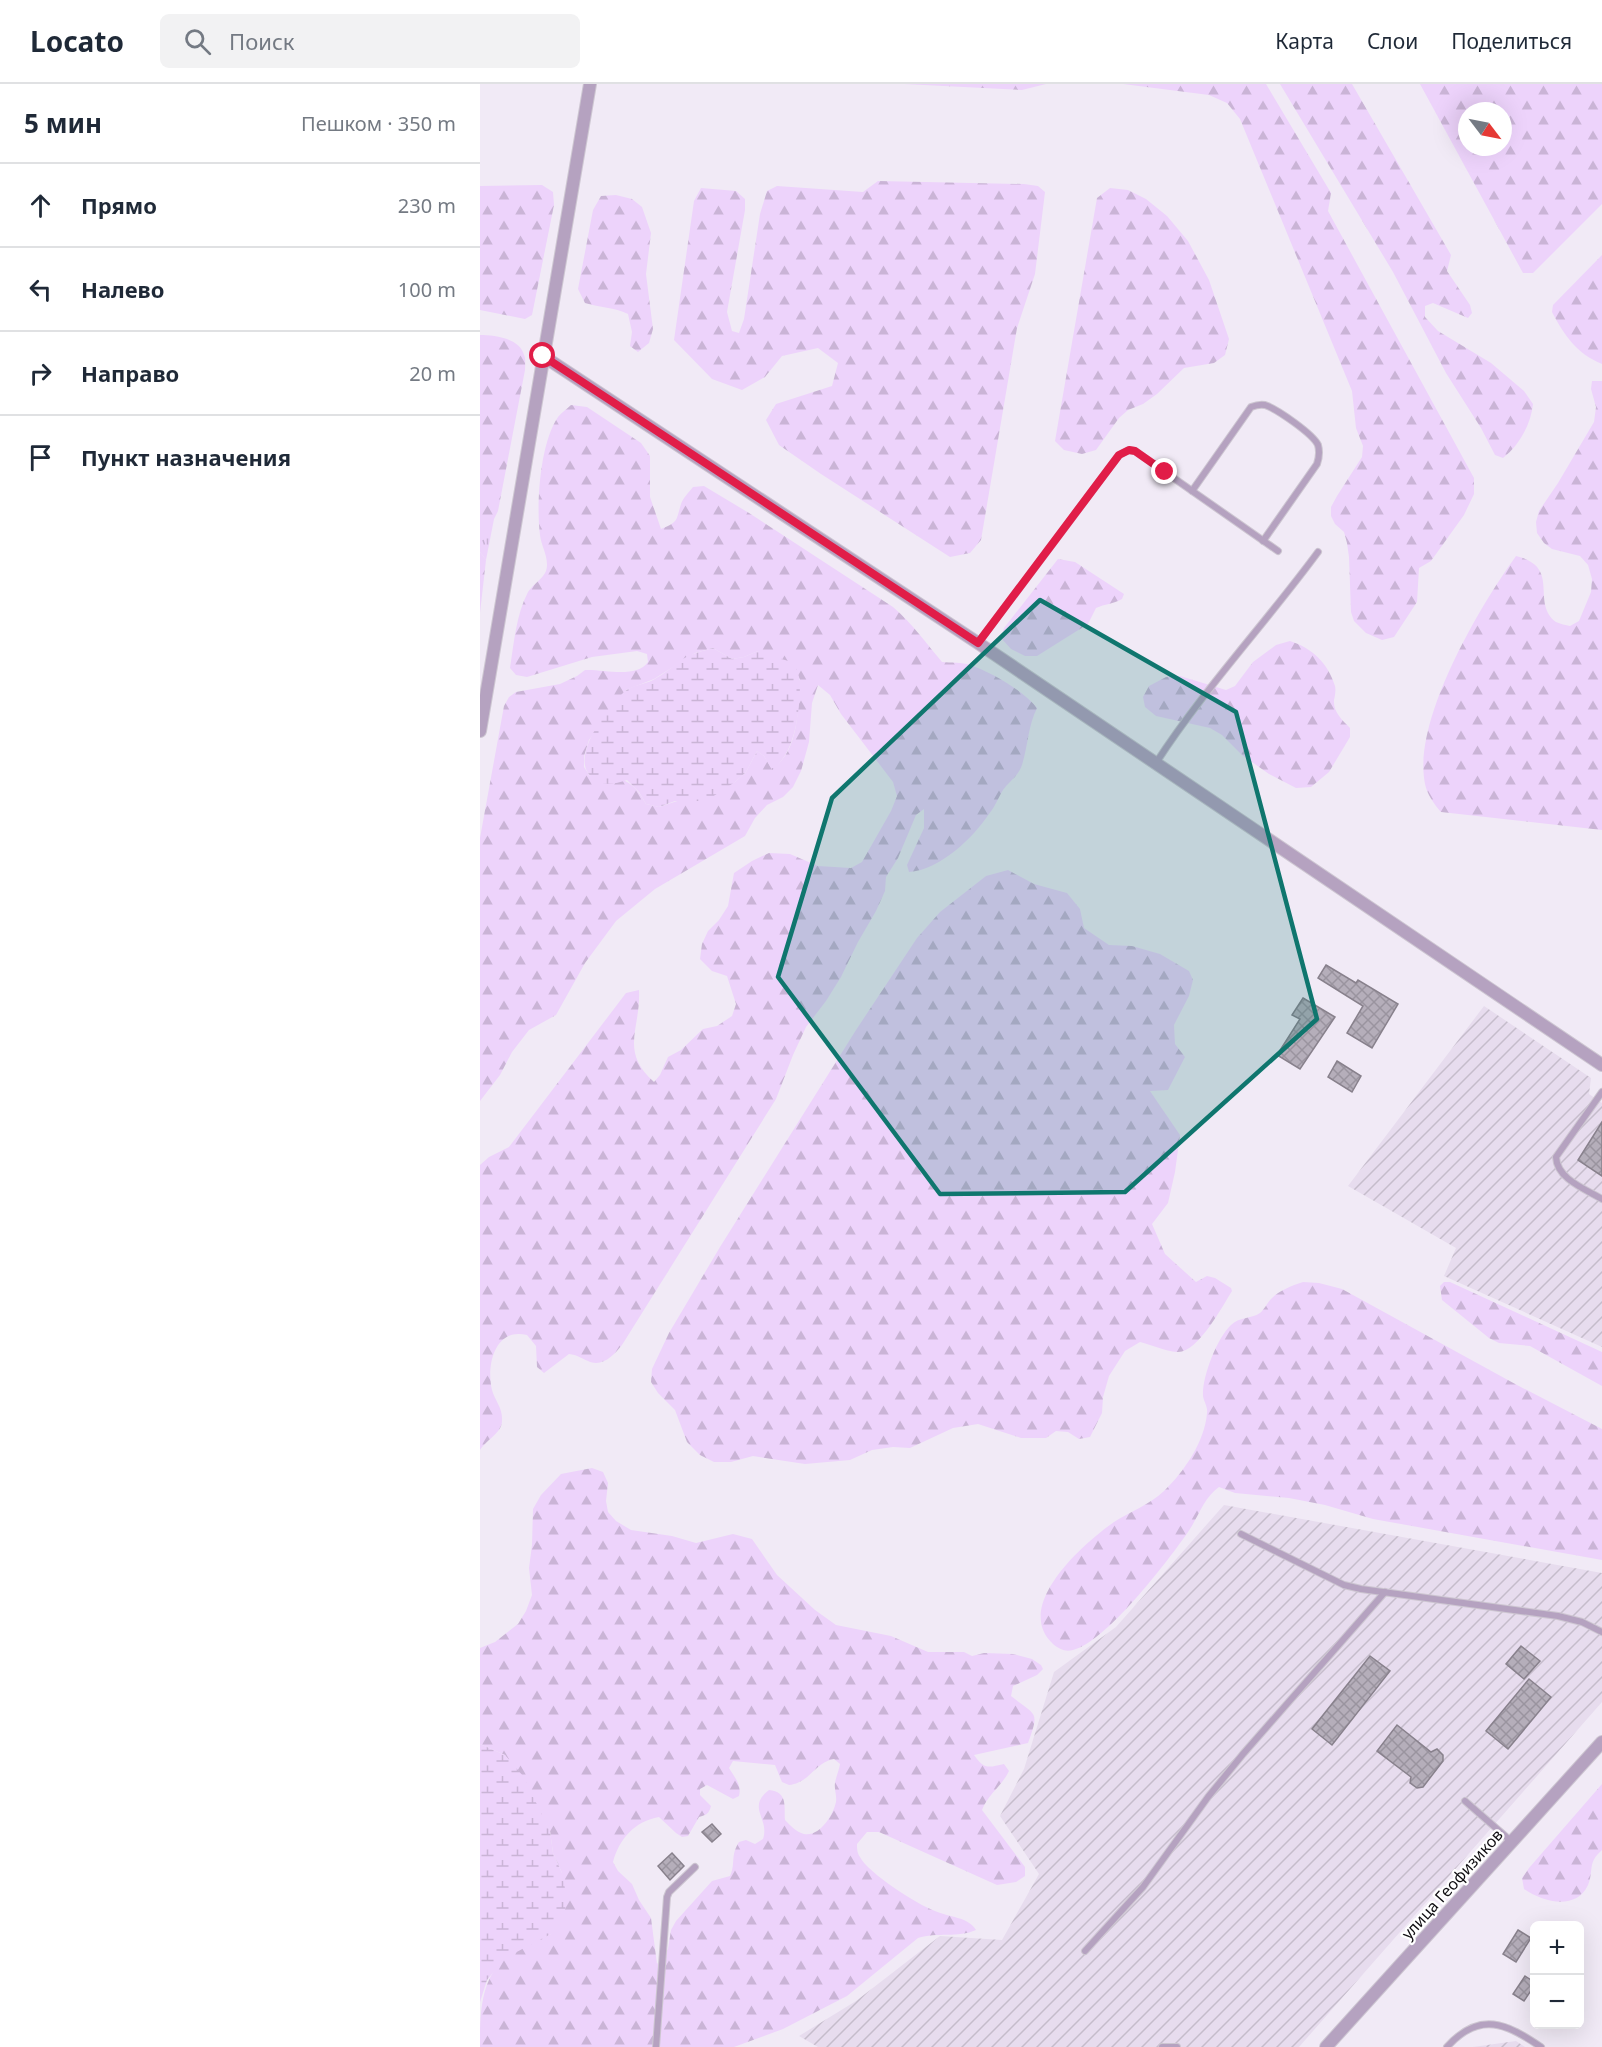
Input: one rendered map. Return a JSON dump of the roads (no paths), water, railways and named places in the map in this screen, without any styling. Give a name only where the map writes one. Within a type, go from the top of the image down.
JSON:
[{"type":"street","points":[[480,731],[590,84]]},
{"type":"street","points":[[543,356],[978,643],[1602,1065]]},
{"type":"street","name":"улица Геофизиков","points":[[1326,2047],[1602,1742]]},
{"type":"lane","points":[[1192,490],[1251,407],[1266,405],[1301,427],[1318,446],[1320,456],[1317,464],[1263,541]]},
{"type":"lane","points":[[978,643],[1124,452],[1129,450],[1135,451],[1278,551]]},
{"type":"lane","points":[[1156,763],[1185,722],[1318,552]]},
{"type":"lane","points":[[1602,1092],[1556,1157],[1556,1166],[1561,1173],[1602,1199]]},
{"type":"lane","points":[[1241,1534],[1344,1585],[1558,1616],[1582,1622],[1602,1632]]},
{"type":"lane","points":[[1085,1952],[1143,1887],[1208,1797],[1243,1754],[1385,1592]]},
{"type":"lane","points":[[1465,1801],[1512,1842]]},
{"type":"lane","points":[[656,2047],[667,1897],[669,1892],[695,1867]]},
{"type":"lane","points":[[1447,2047],[1471,2028],[1485,2023],[1502,2025],[1515,2030],[1541,2047]]},
{"type":"lane","points":[[1162,2047],[1177,2047]]}]
